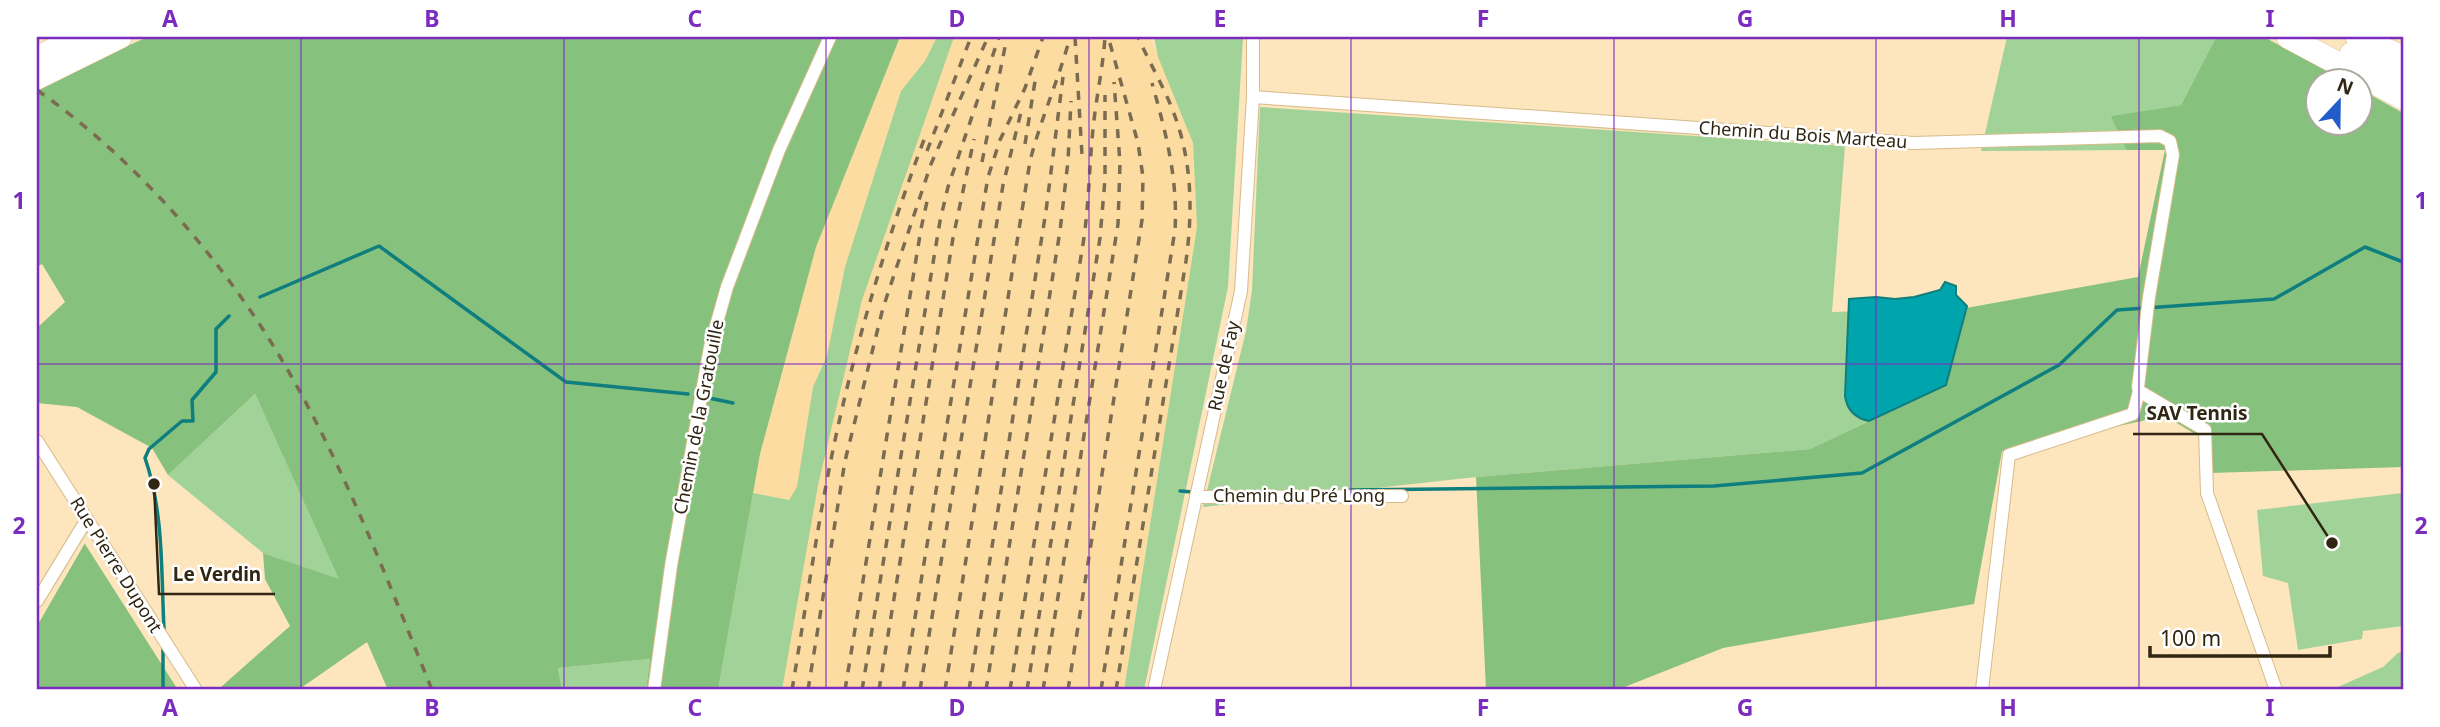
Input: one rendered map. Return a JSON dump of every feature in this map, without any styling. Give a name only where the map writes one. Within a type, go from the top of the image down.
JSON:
[{"type":"highway","points":[[37,58],[78,37]]},
{"type":"highway","points":[[37,78],[120,37]]},
{"type":"highway","points":[[2288,37],[2403,98]]},
{"type":"highway","points":[[2314,37],[2403,78]]},
{"type":"highway","points":[[2357,37],[2403,57]]},
{"type":"street","name":"Chemin de la Gratouille","points":[[654,690],[671,566],[710,347],[727,287],[779,149],[830,37]]},
{"type":"street","name":"Rue de Fay","points":[[1154,690],[1241,291],[1253,97],[1253,37]]},
{"type":"street","name":"Chemin du Bois Marteau","points":[[1253,97],[1914,143],[2165,137],[2170,141],[2174,155],[2149,297],[2139,391]]},
{"type":"street","points":[[1982,690],[2009,456],[2133,414],[2139,391],[2205,430],[2207,493],[2276,690]]},
{"type":"street","name":"Rue Pierre Dupont","points":[[37,441],[196,690]]},
{"type":"street","name":"Chemin du Pré Long","points":[[1196,496],[1402,496]]},
{"type":"street","points":[[37,601],[87,519]]},
{"type":"shaded area","points":[[900,37],[1150,37],[1193,143],[1197,227],[1124,690],[718,690],[760,454],[816,247]]},
{"type":"green space","points":[[148,37],[900,37],[816,247],[760,454],[718,690],[646,690],[650,659],[558,668],[562,690],[388,690],[367,642],[298,690],[225,690],[221,687],[290,626],[265,579],[263,553],[339,579],[255,394],[168,475],[152,448],[77,407],[37,403],[37,328],[65,302],[42,264],[37,267],[37,72],[50,79]]},
{"type":"green space","points":[[937,37],[954,37],[862,300],[818,485],[782,690],[718,690],[753,493],[789,500],[797,487],[813,387],[827,356],[845,267],[901,91],[925,61]]},
{"type":"green space","points":[[1154,37],[1243,37],[1228,287],[1144,690],[1124,690],[1197,227],[1193,143],[1158,57]]},
{"type":"green space","points":[[2007,37],[2216,37],[2181,105],[2112,116],[2126,150],[1981,151]]},
{"type":"green space","points":[[2216,37],[2264,37],[2317,66],[2304,66],[2304,136],[2374,136],[2374,97],[2403,113],[2403,467],[2211,473],[2200,437],[2165,416],[2002,451],[1974,604],[1723,648],[1617,690],[1486,690],[1476,477],[1810,449],[1946,385],[1966,308],[2138,277],[2165,150],[2126,150],[2111,116],[2181,105]]},
{"type":"green space","points":[[1260,107],[1845,146],[1832,312],[1966,308],[1946,385],[1810,449],[1476,477],[1203,507],[1246,331],[1252,290]]},
{"type":"green space","points":[[255,394],[340,580],[263,553],[168,475]]},
{"type":"green space","points":[[2403,493],[2403,626],[2363,631],[2362,639],[2298,650],[2288,583],[2263,576],[2257,510]]},
{"type":"green space","points":[[85,543],[178,690],[37,690],[37,626]]},
{"type":"green space","points":[[2403,651],[2403,690],[2331,690],[2383,667]]},
{"type":"green space","points":[[650,659],[646,690],[562,690],[558,668]]},
{"type":"water","points":[[1945,282],[1956,286],[1956,295],[1967,306],[1946,385],[1869,421],[1860,418],[1850,409],[1845,396],[1849,299],[1914,297],[1940,290]]},
{"type":"waterway","points":[[260,297],[379,246],[566,382],[688,394]]},
{"type":"waterway","points":[[1350,490],[1714,486],[1862,473],[2059,365],[2117,310],[2274,299],[2365,247],[2403,262]]},
{"type":"waterway","points":[[164,629],[159,521],[145,458],[149,449],[182,421],[193,421],[192,400],[216,372],[216,329],[229,316]]},
{"type":"waterway","points":[[704,397],[733,403]]},
{"type":"waterway","points":[[1180,491],[1193,492]]},
{"type":"waterway","points":[[163,649],[163,690]]},
{"type":"railway","points":[[927,151],[971,37]]},
{"type":"railway","points":[[808,690],[845,461],[883,308],[931,164],[988,37]]},
{"type":"railway","points":[[862,690],[940,221],[948,187],[999,37]]},
{"type":"railway","points":[[982,162],[1007,37]]},
{"type":"railway","points":[[903,690],[988,177],[1000,140],[1025,88],[1043,37]]},
{"type":"railway","points":[[945,690],[1030,161],[1070,37]]},
{"type":"railway","points":[[1075,37],[1082,155]]},
{"type":"railway","points":[[1010,690],[1083,244],[1093,129],[1105,37]]},
{"type":"railway","points":[[1116,690],[1190,223],[1187,166],[1179,129],[1169,101],[1138,37]]},
{"type":"railway","points":[[1068,690],[1142,220],[1143,177],[1138,143],[1109,40]]},
{"type":"railway","points":[[1025,144],[1036,75]]},
{"type":"railway","points":[[969,690],[1046,211],[1063,77]]},
{"type":"railway","points":[[1043,690],[1118,224],[1120,163],[1114,82]]},
{"type":"railway","points":[[1101,690],[1175,230],[1173,174],[1152,83]]},
{"type":"railway","points":[[37,90],[75,119],[148,185],[213,259],[269,340],[314,418],[351,494],[432,690]]},
{"type":"railway","points":[[1027,690],[1100,238],[1105,179],[1105,95]]},
{"type":"railway","points":[[986,690],[1060,231],[1071,101]]},
{"type":"railway","points":[[920,690],[1003,185],[1022,108]]},
{"type":"railway","points":[[792,690],[825,489],[839,422],[877,278],[925,137]]},
{"type":"railway","points":[[879,690],[953,238],[974,139]]},
{"type":"railway","points":[[845,690],[928,197]]},
{"type":"place","name":"Le Verdin","points":[[154,484]]},
{"type":"place","name":"SAV Tennis","points":[[2332,543]]}]
